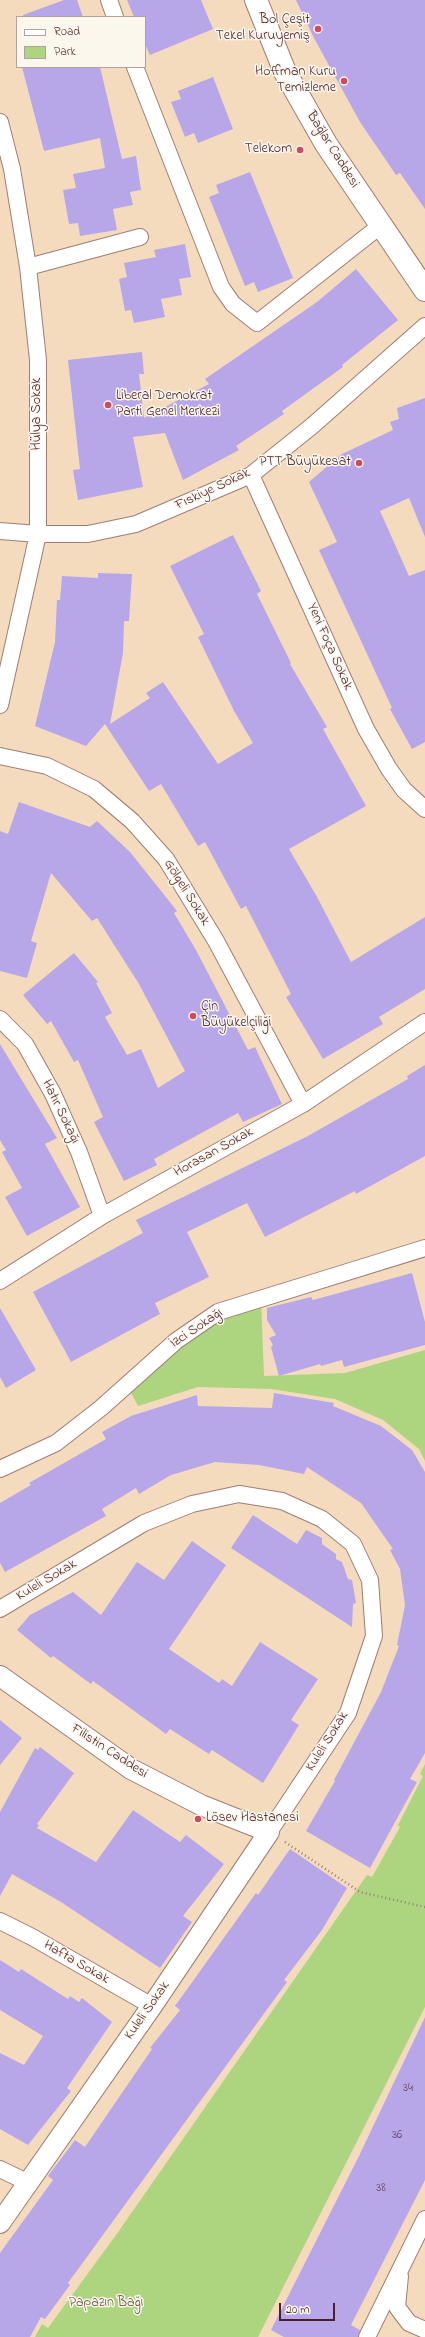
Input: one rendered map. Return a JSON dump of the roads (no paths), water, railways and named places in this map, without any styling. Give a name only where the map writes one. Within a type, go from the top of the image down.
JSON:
[{"type":"main road","name":"Bağlar Caddesi","points":[[256,0],[285,72],[326,144],[380,226],[425,290]]},
{"type":"street","points":[[109,0],[115,16]]},
{"type":"street","points":[[135,68],[221,286],[233,304],[257,323],[380,226]]},
{"type":"street","name":"Hülya Sokak","points":[[0,122],[12,169],[28,267],[38,360],[38,534],[0,705]]},
{"type":"street","points":[[28,267],[140,237]]},
{"type":"street","name":"Fıskiye Sokak","points":[[0,531],[38,534],[88,534],[136,524],[251,475],[312,426],[425,326]]},
{"type":"street","name":"Yeni Foça Sokak","points":[[251,475],[366,729],[389,769],[404,790],[425,809]]},
{"type":"street","name":"Gölgeli Sokak","points":[[0,756],[47,766],[94,789],[132,821],[166,859],[216,941],[303,1104]]},
{"type":"street","name":"Hatır Sokağı","points":[[0,1019],[25,1044],[53,1094],[79,1152],[102,1216]]},
{"type":"street","name":"Horasan Sokak","points":[[0,1281],[102,1216],[303,1104],[425,1022]]},
{"type":"street","name":"İzci Sokağı","points":[[0,1469],[56,1443],[102,1408],[176,1341],[218,1312],[425,1248]]},
{"type":"street","name":"Kuleli Sokak","points":[[0,1609],[144,1523],[192,1504],[238,1494],[282,1501],[322,1519],[353,1544],[370,1580],[374,1636],[348,1713],[152,2006],[0,2223]]},
{"type":"street","name":"Filistin Caddesi","points":[[0,1676],[131,1769],[201,1805],[269,1832]]},
{"type":"street","name":"Hafta Sokak","points":[[0,1921],[32,1937],[152,2006]]},
{"type":"street","points":[[0,2169],[28,2183]]},
{"type":"street","points":[[366,2337],[425,2219]]},
{"type":"street","points":[[408,2251],[400,2274],[397,2307],[409,2323],[425,2330]]},
{"type":"place","name":"Bol Çeşit Tekel Kuruyemiş","points":[[318,29]]},
{"type":"place","name":"Hoffman Kuru Temizleme","points":[[344,81]]},
{"type":"place","name":"Telekom","points":[[300,150]]},
{"type":"place","name":"Liberal Demokrat Parti Genel Merkezi","points":[[108,405]]},
{"type":"place","name":"PTT Büyükesat","points":[[359,463]]},
{"type":"place","name":"Çin Büyükelçiliği","points":[[193,1016]]},
{"type":"place","name":"Lösev Hastanesi","points":[[198,1819]]},
{"type":"park label","name":"Papazın Bağı","points":[[106,2304]]}]
